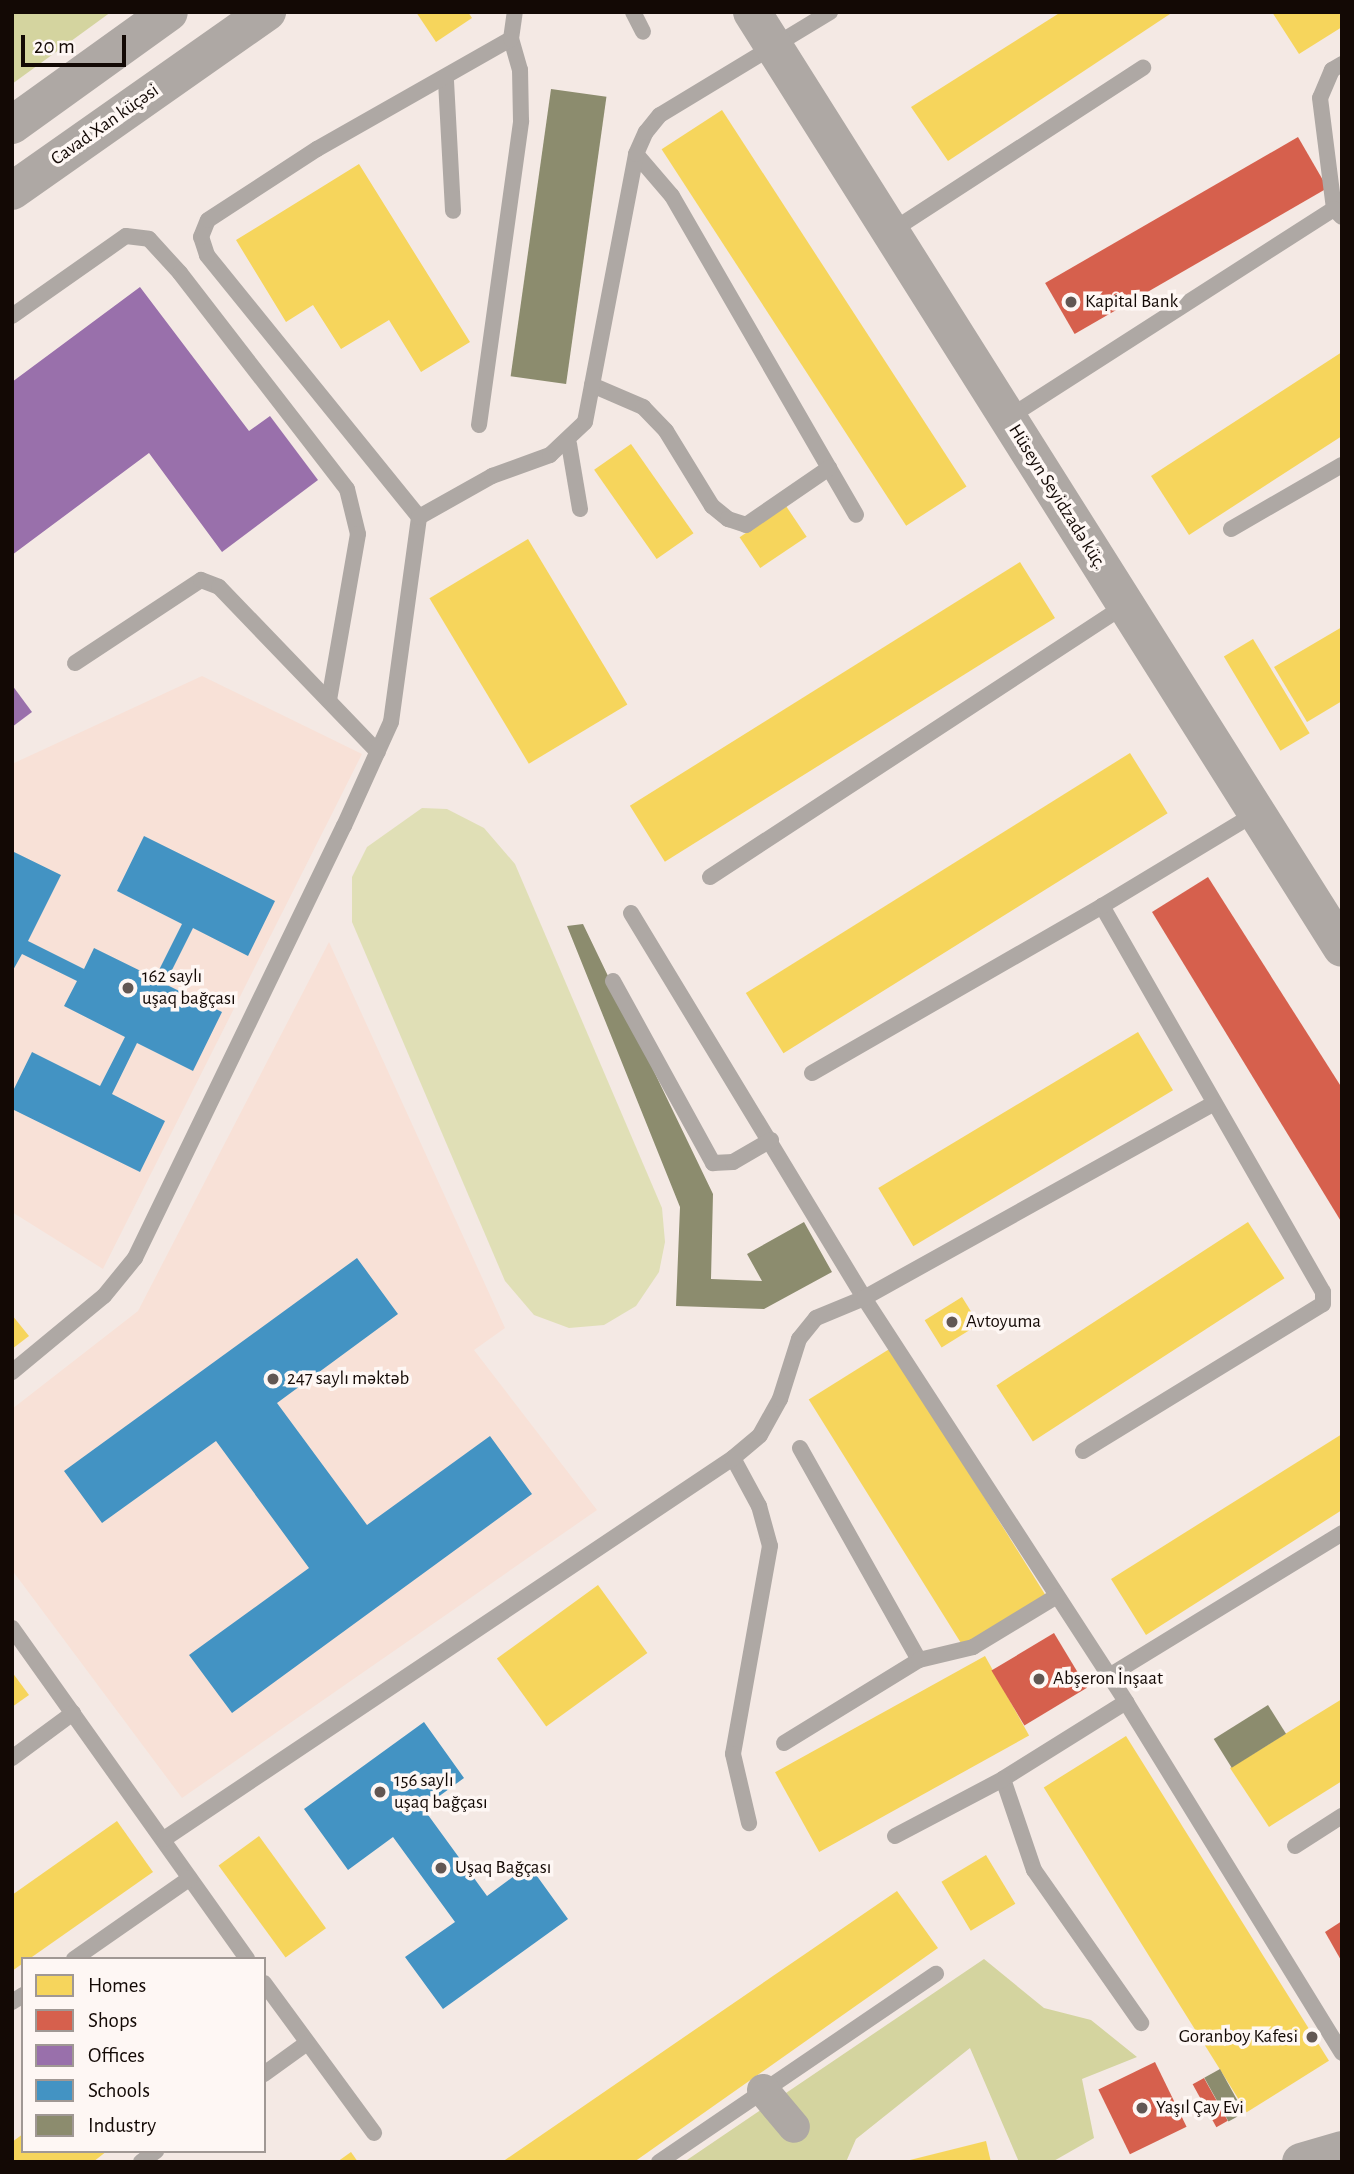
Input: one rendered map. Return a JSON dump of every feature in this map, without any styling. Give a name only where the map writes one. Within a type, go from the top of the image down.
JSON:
[{"type":"street","points":[[12,125],[169,12]]},
{"type":"street","name":"Cavad Xan küçəsi","points":[[12,191],[267,12]]},
{"type":"street","name":"Hüseyn Seyidzadə küç.","points":[[752,12],[1342,948]]},
{"type":"street","points":[[763,2090],[794,2127]]},
{"type":"street","points":[[1301,2162],[1342,2150]]},
{"type":"lane","points":[[479,425],[521,121],[520,70],[511,39],[515,12]]},
{"type":"lane","points":[[633,12],[643,32]]},
{"type":"lane","points":[[419,517],[492,476],[569,444],[585,422],[636,154],[660,115],[830,12]]},
{"type":"lane","points":[[12,1372],[104,1296],[135,1258],[378,752],[398,689],[419,517],[207,255],[201,237],[208,220],[306,156],[446,81],[511,39]]},
{"type":"lane","points":[[1008,418],[1338,213],[1320,99],[1332,70],[1342,64]]},
{"type":"lane","points":[[890,232],[1143,68]]},
{"type":"lane","points":[[446,81],[453,211]]},
{"type":"lane","points":[[636,154],[672,196],[856,515]]},
{"type":"lane","points":[[12,316],[126,236],[149,239],[180,273],[346,489],[358,534],[329,701]]},
{"type":"lane","points":[[592,386],[643,407],[666,430],[712,506],[728,519],[746,525],[829,468]]},
{"type":"lane","points":[[569,444],[580,509]]},
{"type":"lane","points":[[1231,529],[1342,465]]},
{"type":"lane","points":[[75,663],[201,580],[219,587],[378,752]]},
{"type":"lane","points":[[710,877],[1125,605]]},
{"type":"lane","points":[[812,1073],[1102,906],[1256,813]]},
{"type":"lane","points":[[1083,1451],[1323,1304],[1323,1292],[1102,906]]},
{"type":"lane","points":[[631,913],[771,1140],[864,1298],[1126,1702],[1342,2053]]},
{"type":"lane","points":[[613,981],[713,1163],[733,1162],[771,1140]]},
{"type":"lane","points":[[164,1839],[733,1458],[760,1435],[780,1399],[799,1339],[816,1318],[864,1298],[1213,1104]]},
{"type":"lane","points":[[800,1448],[919,1660]]},
{"type":"lane","points":[[733,1458],[759,1506],[771,1546],[733,1754],[749,1823]]},
{"type":"lane","points":[[1109,1676],[1342,1533]]},
{"type":"lane","points":[[784,1743],[919,1660],[973,1647],[1057,1596]]},
{"type":"lane","points":[[12,1628],[246,1957]]},
{"type":"lane","points":[[895,1836],[1003,1779],[1126,1702]]},
{"type":"lane","points":[[12,1758],[73,1713]]},
{"type":"lane","points":[[1003,1779],[1034,1870],[1141,2023]]},
{"type":"lane","points":[[1295,1846],[1342,1816]]},
{"type":"lane","points":[[77,1957],[190,1878]]},
{"type":"lane","points":[[659,2162],[936,1974]]},
{"type":"lane","points":[[266,1986],[374,2133]]},
{"type":"lane","points":[[266,2073],[307,2043]]},
{"type":"shaded area","name":"162 saylı uşaq bağçası","points":[[202,676],[362,754],[103,1269],[12,1212],[12,764]]},
{"type":"shaded area","name":"247 saylı məktəb","points":[[329,942],[505,1328],[474,1350],[597,1510],[182,1798],[12,1570],[12,1409],[138,1311]]},
{"type":"green space","points":[[12,12],[111,12],[12,84]]},
{"type":"green space","points":[[422,808],[447,809],[484,828],[515,864],[662,1208],[665,1242],[659,1272],[636,1306],[604,1325],[569,1328],[534,1315],[505,1281],[352,922],[352,877],[367,847]]},
{"type":"green space","points":[[984,1959],[1044,2008],[1091,2020],[1137,2057],[1082,2079],[1094,2138],[1052,2162],[1019,2162],[970,2048],[856,2139],[846,2162],[684,2162]]},
{"type":"building: Homes","points":[[416,12],[468,12],[472,18],[436,42]]},
{"type":"building: Homes","points":[[1061,12],[1173,12],[948,161],[911,107]]},
{"type":"building: Homes","points":[[1272,12],[1342,12],[1342,27],[1299,54]]},
{"type":"building: Homes","points":[[722,110],[967,487],[906,526],[662,149]]},
{"type":"building: Homes","points":[[359,164],[470,342],[421,372],[389,320],[341,349],[313,305],[286,322],[236,240]]},
{"type":"building: Homes","points":[[1342,352],[1342,436],[1189,535],[1151,476]]},
{"type":"building: Homes","points":[[631,444],[694,533],[657,559],[594,470]]},
{"type":"building: Homes","points":[[786,506],[807,537],[760,568],[740,537]]},
{"type":"building: Homes","points":[[528,539],[627,704],[529,764],[429,598]]},
{"type":"building: Homes","points":[[1020,562],[1055,618],[665,862],[630,806]]},
{"type":"building: Homes","points":[[1342,627],[1342,701],[1307,722],[1274,667]]},
{"type":"building: Homes","points":[[1253,639],[1310,733],[1281,751],[1224,657]]},
{"type":"building: Homes","points":[[1130,753],[1168,813],[783,1053],[746,993]]},
{"type":"building: Homes","points":[[1138,1032],[1173,1090],[913,1246],[878,1188]]},
{"type":"building: Homes","points":[[1248,1222],[1284,1278],[1033,1442],[996,1385]]},
{"type":"building: Homes","name":"Avtoyuma","points":[[962,1297],[979,1324],[942,1347],[925,1320]]},
{"type":"building: Homes","points":[[12,1315],[29,1336],[12,1349]]},
{"type":"building: Homes","points":[[891,1348],[1045,1595],[963,1646],[809,1399]]},
{"type":"building: Homes","points":[[1342,1434],[1342,1510],[1146,1635],[1111,1579]]},
{"type":"building: Homes","points":[[598,1585],[647,1653],[546,1726],[497,1658]]},
{"type":"building: Homes","points":[[985,1656],[1029,1736],[819,1852],[775,1772]]},
{"type":"building: Homes","points":[[12,1672],[29,1695],[12,1707]]},
{"type":"building: Homes","points":[[1342,1699],[1342,1781],[1269,1827],[1230,1768]]},
{"type":"building: Homes","points":[[1126,1736],[1329,2061],[1247,2112],[1044,1787]]},
{"type":"building: Homes","points":[[117,1821],[153,1872],[32,1957],[21,1957],[21,1965],[12,1971],[12,1895]]},
{"type":"building: Homes","points":[[259,1836],[326,1928],[286,1958],[219,1865]]},
{"type":"building: Homes","points":[[986,1855],[1015,1904],[971,1931],[941,1882]]},
{"type":"building: Homes","points":[[897,1891],[938,1948],[634,2162],[502,2162]]},
{"type":"building: Homes","points":[[21,2135],[21,2153],[104,2153],[93,2162],[12,2162],[12,2142]]},
{"type":"building: Homes","points":[[986,2141],[991,2162],[906,2162],[906,2161]]},
{"type":"building: Homes","points":[[351,2152],[358,2162],[337,2162]]},
{"type":"building: Shops","points":[[1298,137],[1328,188],[1075,334],[1045,283]]},
{"type":"building: Shops","points":[[1208,877],[1342,1088],[1342,1223],[1152,912]]},
{"type":"building: Shops","name":"Abşeron İnşaat","points":[[1054,1633],[1087,1688],[1024,1725],[991,1671]]},
{"type":"building: Shops","points":[[1342,1921],[1342,1962],[1325,1932]]},
{"type":"building: Shops","name":"Yaşıl Çay Evi","points":[[1155,2062],[1187,2127],[1130,2154],[1098,2090]]},
{"type":"building: Shops","points":[[1204,2078],[1228,2121],[1216,2127],[1193,2084]]},
{"type":"building: Offices","points":[[140,287],[249,431],[270,416],[318,480],[222,552],[149,453],[12,555],[12,382]]},
{"type":"building: Offices","points":[[12,685],[32,712],[12,727]]},
{"type":"building: Schools","points":[[144,836],[275,901],[248,956],[193,928],[165,984],[222,1012],[193,1071],[137,1043],[112,1094],[165,1121],[140,1172],[12,1109],[12,1093],[32,1052],[100,1086],[125,1037],[64,1006],[77,981],[22,954],[12,972],[12,851],[61,875],[28,941],[84,969],[94,948],[155,978],[182,924],[117,891]]},
{"type":"building: Schools","points":[[357,1258],[398,1314],[277,1403],[367,1525],[490,1436],[532,1494],[232,1713],[189,1655],[309,1568],[216,1441],[102,1523],[64,1471]]},
{"type":"building: Schools","name":"Uşaq Bağçası","points":[[424,1722],[464,1778],[423,1808],[487,1896],[529,1865],[568,1919],[443,2009],[405,1957],[455,1922],[393,1837],[348,1870],[304,1809]]},
{"type":"building: Industry","points":[[551,89],[606,97],[566,384],[511,376]]},
{"type":"building: Industry","points":[[583,924],[713,1194],[711,1279],[762,1281],[747,1254],[804,1222],[832,1272],[764,1309],[676,1306],[680,1207],[567,926]]},
{"type":"building: Industry","points":[[1268,1705],[1286,1734],[1232,1768],[1214,1739]]},
{"type":"building: Industry","points":[[1220,2069],[1244,2113],[1228,2121],[1204,2078]]},
{"type":"place","name":"Kapital Bank","points":[[1071,302]]},
{"type":"place","name":"162 saylı uşaq bağçası","points":[[128,988]]},
{"type":"place","name":"Avtoyuma","points":[[952,1322]]},
{"type":"place","name":"247 saylı məktəb","points":[[273,1379]]},
{"type":"place","name":"Abşeron İnşaat","points":[[1039,1679]]},
{"type":"place","name":"156 saylı uşaq bağçası","points":[[380,1792]]},
{"type":"place","name":"Uşaq Bağçası","points":[[441,1868]]},
{"type":"place","name":"Goranboy Kafesi","points":[[1312,2037]]},
{"type":"place","name":"Yaşıl Çay Evi","points":[[1142,2108]]}]
